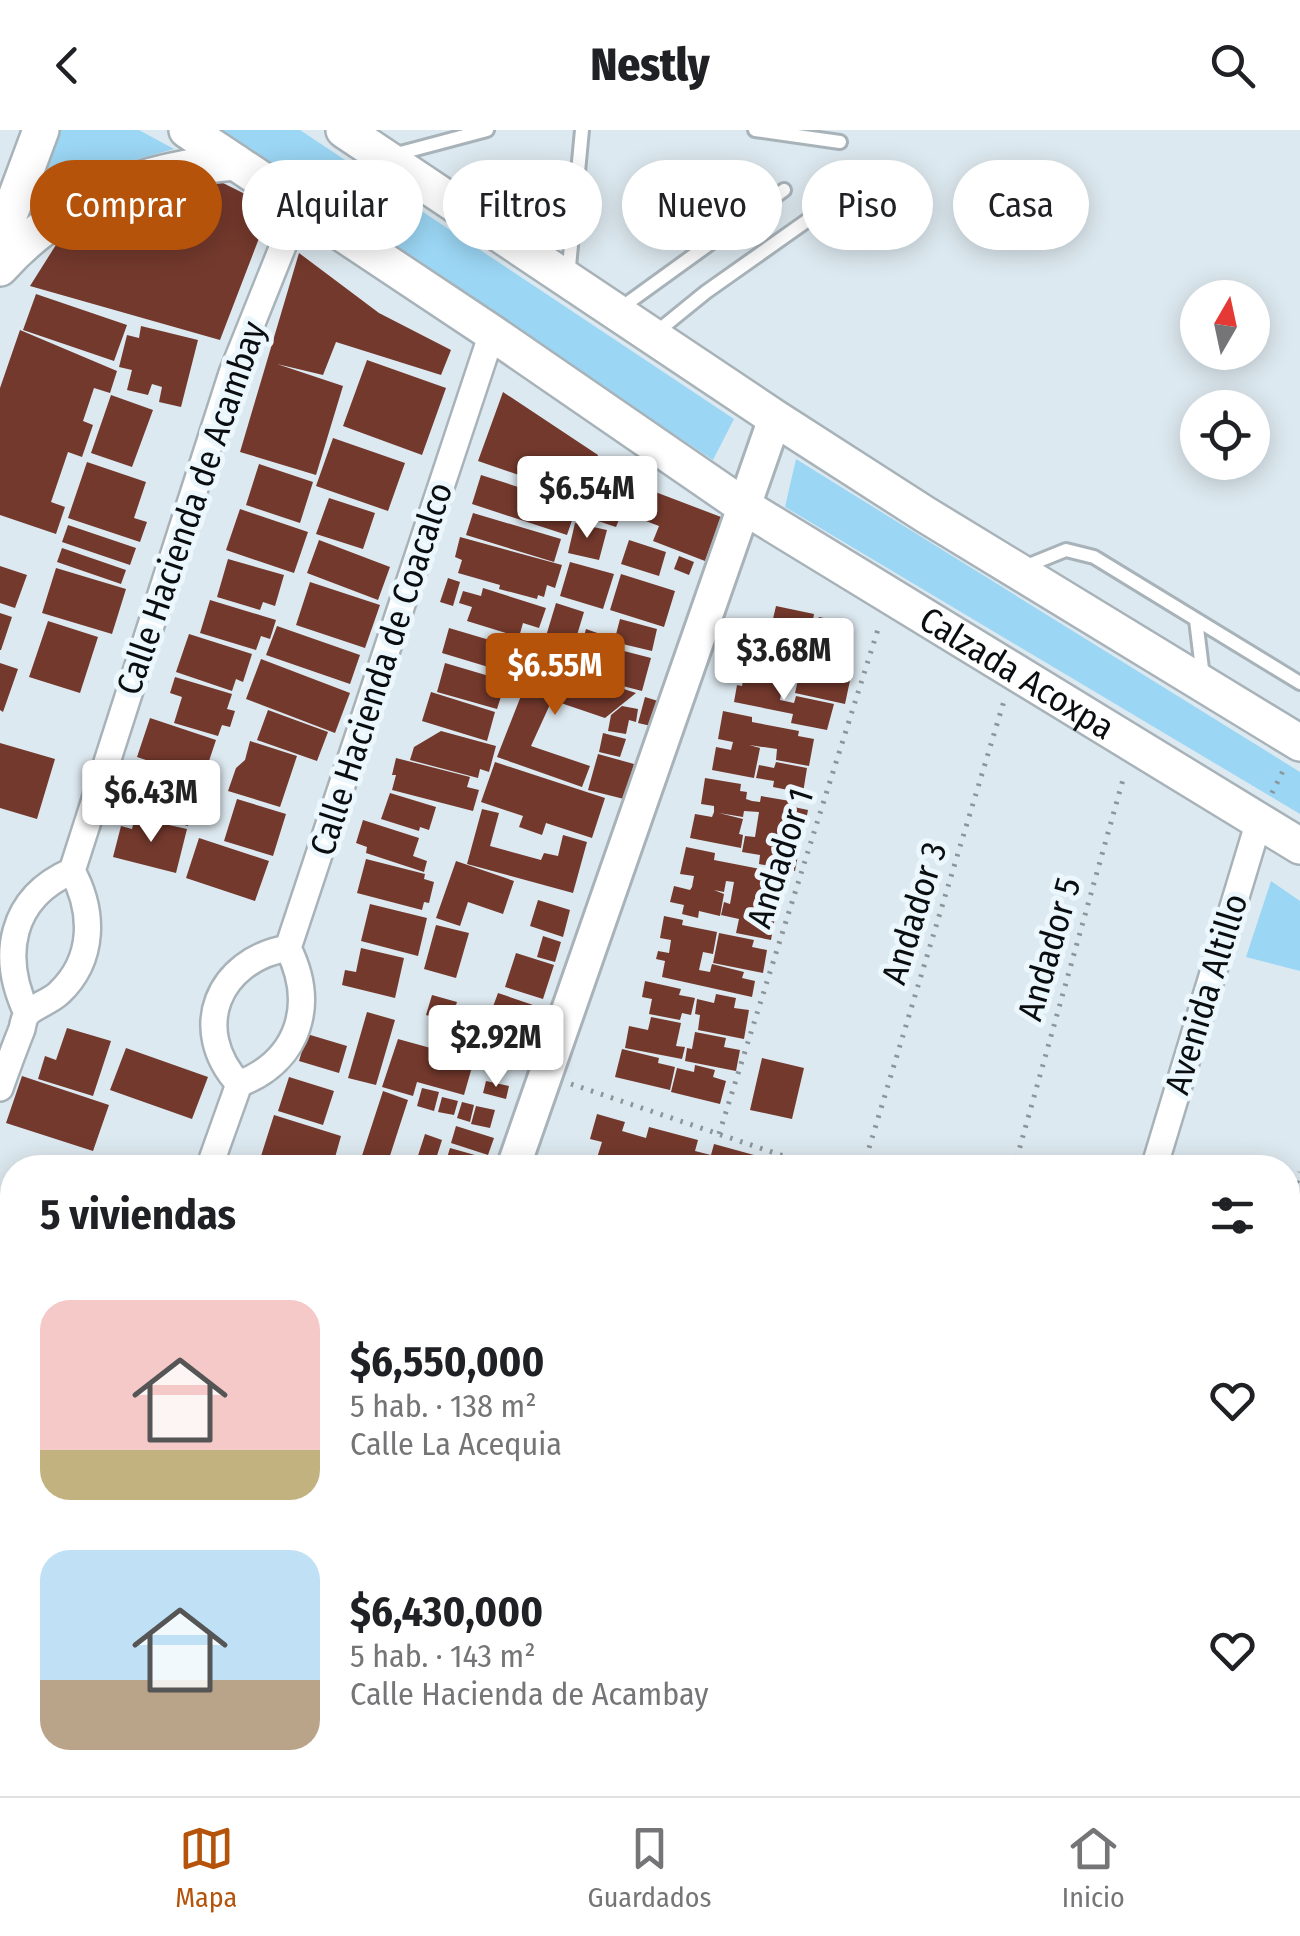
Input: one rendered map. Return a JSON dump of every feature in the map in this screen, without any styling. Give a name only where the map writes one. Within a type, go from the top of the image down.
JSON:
[{"type":"main road","points":[[0,240],[41,130]]},
{"type":"main road","name":"Calzada Acoxpa","points":[[187,130],[242,167]]},
{"type":"main road","points":[[344,130],[926,515],[1298,742]]},
{"type":"main road","points":[[0,268],[34,235],[97,195],[164,171],[235,162]]},
{"type":"main road","name":"Calzada Acoxpa","points":[[367,250],[745,507],[1300,846]]},
{"type":"street","name":"Calle Hacienda de Acambay","points":[[72,871],[232,373],[282,250]]},
{"type":"street","name":"Calle Hacienda de Coacalco","points":[[288,948],[492,333]]},
{"type":"street","points":[[517,1155],[775,418]]},
{"type":"street","name":"Avenida Altillo","points":[[1158,1155],[1258,820]]},
{"type":"street","points":[[0,1088],[28,1014],[58,994],[80,965],[86,947],[87,908],[72,871],[56,878],[30,899],[14,928],[9,963],[12,981],[28,1014]]},
{"type":"street","points":[[213,1155],[238,1084],[270,1067],[282,1055],[299,1024],[302,984],[288,948],[254,958],[228,981],[220,996],[215,1043],[238,1084]]},
{"type":"lane","points":[[386,157],[487,130]]},
{"type":"lane","points":[[568,279],[582,130]]},
{"type":"lane","points":[[756,130],[840,142]]},
{"type":"lane","points":[[616,311],[784,190]]},
{"type":"lane","points":[[652,336],[802,224]]},
{"type":"lane","points":[[1017,570],[1066,550],[1094,557],[1300,683]]},
{"type":"lane","points":[[1196,620],[1204,684]]},
{"type":"path","name":"Andador 1","points":[[719,1134],[888,597]]},
{"type":"path","name":"Andador 3","points":[[867,1155],[1013,672]]},
{"type":"path","points":[[1258,820],[1298,742]]},
{"type":"path","name":"Andador 5","points":[[1018,1155],[1133,744]]},
{"type":"path","points":[[545,1076],[781,1155]]},
{"type":"shaded area","points":[[61,130],[139,130],[174,149],[134,160],[49,160]]},
{"type":"shaded area","points":[[214,130],[300,130],[345,160],[259,160]]},
{"type":"shaded area","points":[[423,212],[443,225],[443,250],[480,250],[734,419],[713,460],[395,250],[423,250]]},
{"type":"shaded area","points":[[796,459],[1300,772],[1300,814],[785,507]]},
{"type":"shaded area","points":[[1271,881],[1300,901],[1300,971],[1246,957]]},
{"type":"building","points":[[222,182],[242,192],[242,250],[255,250],[220,340],[30,286],[53,250],[222,250]]},
{"type":"building","points":[[299,253],[379,313],[451,350],[441,375],[336,342],[323,375],[277,364],[343,386],[316,475],[240,452]]},
{"type":"building","points":[[36,294],[127,325],[114,361],[23,330]]},
{"type":"building","points":[[141,326],[198,340],[181,407],[159,402],[162,387],[152,384],[148,395],[127,390],[132,370],[119,367],[127,335],[139,338]]},
{"type":"building","points":[[20,330],[117,371],[110,393],[94,388],[83,421],[93,425],[82,457],[68,452],[51,502],[65,507],[56,534],[0,515],[0,388]]},
{"type":"building","points":[[367,360],[446,388],[422,455],[343,426]]},
{"type":"building","points":[[503,392],[598,455],[586,498],[478,461]]},
{"type":"building","points":[[111,395],[153,410],[132,467],[91,453]]},
{"type":"building","points":[[333,438],[405,463],[388,511],[316,486]]},
{"type":"building","points":[[87,462],[146,482],[134,518],[147,522],[140,542],[68,518]]},
{"type":"building","points":[[259,464],[313,482],[300,523],[246,505]]},
{"type":"building","points":[[481,475],[577,506],[567,535],[472,504]]},
{"type":"building","points":[[616,477],[721,517],[705,561],[653,541],[659,526],[622,512],[616,527],[598,521]]},
{"type":"building","points":[[329,498],[375,513],[363,549],[316,534]]},
{"type":"building","points":[[240,509],[308,532],[294,573],[226,550]]},
{"type":"building","points":[[473,513],[561,539],[554,562],[466,535]]},
{"type":"building","points":[[575,523],[607,530],[599,560],[568,553]]},
{"type":"building","points":[[68,525],[136,548],[130,565],[62,542]]},
{"type":"building","points":[[460,537],[562,565],[555,588],[547,585],[544,597],[538,595],[537,599],[458,573],[462,560],[455,557]]},
{"type":"building","points":[[319,540],[390,567],[378,600],[307,573]]},
{"type":"building","points":[[629,540],[666,552],[659,576],[621,564]]},
{"type":"building","points":[[62,548],[126,570],[121,584],[57,562]]},
{"type":"building","points":[[679,556],[694,562],[689,575],[674,569]]},
{"type":"building","points":[[228,559],[284,575],[275,606],[263,602],[260,610],[217,597]]},
{"type":"building","points":[[570,562],[614,574],[603,609],[560,596]]},
{"type":"building","points":[[0,566],[27,575],[15,608],[0,603]]},
{"type":"building","points":[[56,568],[126,589],[112,634],[42,613]]},
{"type":"building","points":[[621,574],[675,591],[664,627],[610,610]]},
{"type":"building","points":[[448,578],[460,582],[453,606],[440,602]]},
{"type":"building","points":[[310,582],[380,605],[365,648],[296,625]]},
{"type":"building","points":[[483,588],[546,608],[539,628],[523,623],[519,637],[467,621],[472,607],[459,603],[463,591],[481,596]]},
{"type":"building","points":[[210,600],[276,620],[270,639],[261,636],[256,650],[200,633]]},
{"type":"building","points":[[556,603],[584,612],[568,665],[540,656]]},
{"type":"building","points":[[776,606],[814,614],[811,631],[772,623]]},
{"type":"building","points":[[0,613],[12,617],[1,650],[0,650]]},
{"type":"building","points":[[819,617],[843,622],[835,651],[827,648],[824,661],[780,652],[785,628],[814,634]]},
{"type":"building","points":[[620,619],[657,629],[652,651],[614,642]]},
{"type":"building","points":[[48,621],[98,637],[80,693],[29,677]]},
{"type":"building","points":[[277,626],[360,655],[350,684],[266,655]]},
{"type":"building","points":[[449,628],[503,644],[495,669],[442,653]]},
{"type":"building","points":[[586,629],[603,635],[596,659],[579,654]]},
{"type":"building","points":[[189,634],[252,654],[243,682],[236,679],[232,691],[176,672]]},
{"type":"building","points":[[749,650],[794,659],[789,679],[783,678],[782,682],[744,674]]},
{"type":"building","points":[[624,651],[651,658],[642,691],[615,684]]},
{"type":"building","points":[[261,659],[350,693],[335,733],[246,699]]},
{"type":"building","points":[[535,660],[636,693],[605,718],[552,700],[531,746],[590,766],[582,787],[497,757]]},
{"type":"building","points":[[796,660],[852,671],[845,704],[795,693],[798,680],[792,678]]},
{"type":"building","points":[[0,663],[18,669],[3,712],[0,710]]},
{"type":"building","points":[[445,663],[506,681],[497,709],[437,692]]},
{"type":"building","points":[[744,675],[783,684],[780,700],[794,703],[796,696],[834,704],[827,730],[791,723],[793,714],[734,702],[737,685],[742,686]]},
{"type":"building","points":[[175,677],[232,694],[227,709],[235,711],[230,727],[222,725],[218,736],[174,723],[182,697],[170,693]]},
{"type":"building","points":[[431,692],[495,712],[487,741],[422,721]]},
{"type":"building","points":[[645,697],[658,701],[651,726],[638,723]]},
{"type":"building","points":[[622,706],[638,709],[636,722],[629,720],[626,734],[608,731],[611,715]]},
{"type":"building","points":[[268,710],[328,732],[317,761],[257,740]]},
{"type":"building","points":[[723,711],[752,717],[752,722],[799,731],[798,736],[814,739],[809,766],[776,760],[777,749],[749,745],[760,748],[754,778],[712,770],[716,747],[731,750],[733,742],[718,739]]},
{"type":"building","points":[[150,718],[216,740],[203,779],[137,757]]},
{"type":"building","points":[[441,731],[496,746],[489,772],[480,769],[478,778],[410,760],[414,747]]},
{"type":"building","points":[[603,733],[626,739],[620,757],[599,752]]},
{"type":"building","points":[[250,741],[297,756],[280,807],[228,791],[236,768],[245,760]]},
{"type":"building","points":[[0,743],[55,759],[37,819],[0,808]]},
{"type":"building","points":[[598,754],[634,764],[624,799],[588,790]]},
{"type":"building","points":[[396,758],[470,777],[467,787],[479,790],[473,811],[392,790]]},
{"type":"building","points":[[133,762],[201,781],[188,826],[120,807]]},
{"type":"building","points":[[495,762],[605,798],[592,838],[546,823],[542,835],[519,827],[523,816],[481,802]]},
{"type":"building","points":[[776,762],[807,768],[803,793],[773,787],[774,781],[756,778],[759,765],[774,768]]},
{"type":"building","points":[[705,778],[741,784],[740,791],[747,792],[746,799],[752,801],[760,802],[761,796],[790,801],[789,806],[808,810],[803,835],[786,832],[786,841],[800,844],[795,871],[759,864],[760,855],[742,852],[745,836],[755,837],[759,812],[744,811],[743,817],[719,813],[743,819],[741,848],[690,838],[695,814],[712,817],[714,812],[714,806],[701,804]]},
{"type":"building","points":[[390,793],[436,807],[429,830],[420,827],[419,831],[381,819]]},
{"type":"building","points":[[237,799],[286,814],[273,856],[224,841]]},
{"type":"building","points":[[482,809],[499,813],[490,846],[541,860],[544,853],[558,856],[563,835],[587,842],[573,893],[467,864]]},
{"type":"building","points":[[363,820],[419,838],[413,856],[427,861],[424,872],[366,853],[367,847],[356,843]]},
{"type":"building","points":[[134,821],[187,829],[176,873],[113,857],[121,826],[132,829]]},
{"type":"building","points":[[199,838],[269,861],[255,901],[186,878]]},
{"type":"building","points":[[686,847],[715,853],[714,860],[780,873],[777,888],[763,885],[760,900],[767,901],[764,915],[775,917],[771,940],[736,933],[739,919],[721,915],[724,902],[730,904],[734,882],[726,881],[724,892],[714,890],[724,894],[720,916],[699,911],[698,918],[682,914],[684,905],[670,902],[674,886],[690,890],[692,887],[694,876],[680,874]]},
{"type":"building","points":[[366,859],[425,874],[424,879],[434,882],[429,903],[424,902],[422,910],[357,893]]},
{"type":"building","points":[[456,861],[514,881],[503,914],[468,902],[460,926],[436,918]]},
{"type":"building","points":[[538,900],[570,910],[563,937],[530,926]]},
{"type":"building","points":[[370,904],[427,918],[418,956],[361,941]]},
{"type":"building","points":[[664,916],[683,920],[682,925],[717,932],[713,954],[703,952],[699,970],[710,972],[712,964],[744,972],[742,978],[755,981],[752,997],[662,977],[665,961],[656,959],[658,951],[669,953],[671,940],[660,938]]},
{"type":"building","points":[[436,925],[469,933],[456,978],[424,969]]},
{"type":"building","points":[[719,933],[754,940],[752,947],[767,950],[763,973],[713,963]]},
{"type":"building","points":[[543,936],[561,942],[555,962],[537,957]]},
{"type":"building","points":[[361,948],[404,958],[395,998],[342,985],[345,970],[356,972]]},
{"type":"building","points":[[516,953],[554,965],[543,999],[505,987]]},
{"type":"building","points":[[645,981],[681,989],[679,995],[695,998],[691,1015],[682,1013],[680,1020],[649,1014],[652,999],[642,997]]},
{"type":"building","points":[[498,993],[533,1005],[516,1055],[480,1042]]},
{"type":"building","points":[[716,994],[736,998],[734,1008],[749,1010],[744,1039],[698,1030],[697,999],[714,1003]]},
{"type":"building","points":[[432,995],[457,1002],[455,1008],[466,1011],[461,1026],[426,1015]]},
{"type":"building","points":[[367,1012],[395,1020],[376,1085],[348,1078]]},
{"type":"building","points":[[651,1017],[681,1023],[676,1046],[685,1047],[682,1059],[625,1048],[629,1026],[648,1030]]},
{"type":"building","points":[[67,1028],[111,1041],[93,1096],[38,1079],[45,1056],[56,1060]]},
{"type":"building","points":[[695,1032],[726,1038],[724,1047],[740,1050],[736,1071],[685,1061]]},
{"type":"building","points":[[307,1034],[347,1046],[339,1073],[299,1061]]},
{"type":"building","points":[[398,1039],[474,1060],[464,1095],[417,1082],[413,1096],[382,1087]]},
{"type":"building","points":[[126,1048],[208,1077],[192,1119],[110,1090]]},
{"type":"building","points":[[622,1049],[659,1058],[658,1063],[675,1067],[670,1090],[615,1077]]},
{"type":"building","points":[[762,1058],[804,1068],[792,1119],[750,1110]]},
{"type":"building","points":[[695,1065],[715,1070],[713,1077],[726,1081],[720,1104],[671,1092],[677,1068],[694,1072]]},
{"type":"building","points":[[22,1076],[109,1105],[93,1151],[6,1123]]},
{"type":"building","points":[[289,1077],[334,1091],[323,1125],[278,1111]]},
{"type":"building","points":[[486,1081],[509,1086],[506,1099],[483,1093]]},
{"type":"building","points":[[422,1088],[439,1092],[434,1111],[417,1106]]},
{"type":"building","points":[[383,1091],[408,1100],[390,1155],[362,1155]]},
{"type":"building","points":[[442,1097],[458,1101],[454,1115],[438,1112]]},
{"type":"building","points":[[462,1102],[474,1105],[470,1122],[457,1118]]},
{"type":"building","points":[[476,1106],[495,1110],[490,1128],[471,1124]]},
{"type":"building","points":[[597,1114],[625,1122],[622,1131],[646,1138],[649,1127],[698,1140],[695,1151],[711,1155],[598,1155],[602,1142],[590,1139]]},
{"type":"building","points":[[274,1115],[341,1136],[336,1155],[261,1155]]},
{"type":"building","points":[[456,1126],[494,1138],[488,1155],[451,1143]]},
{"type":"building","points":[[425,1134],[442,1140],[437,1155],[418,1155]]},
{"type":"building","points":[[714,1144],[754,1155],[711,1155]]},
{"type":"building","points":[[450,1148],[475,1155],[448,1155]]}]
